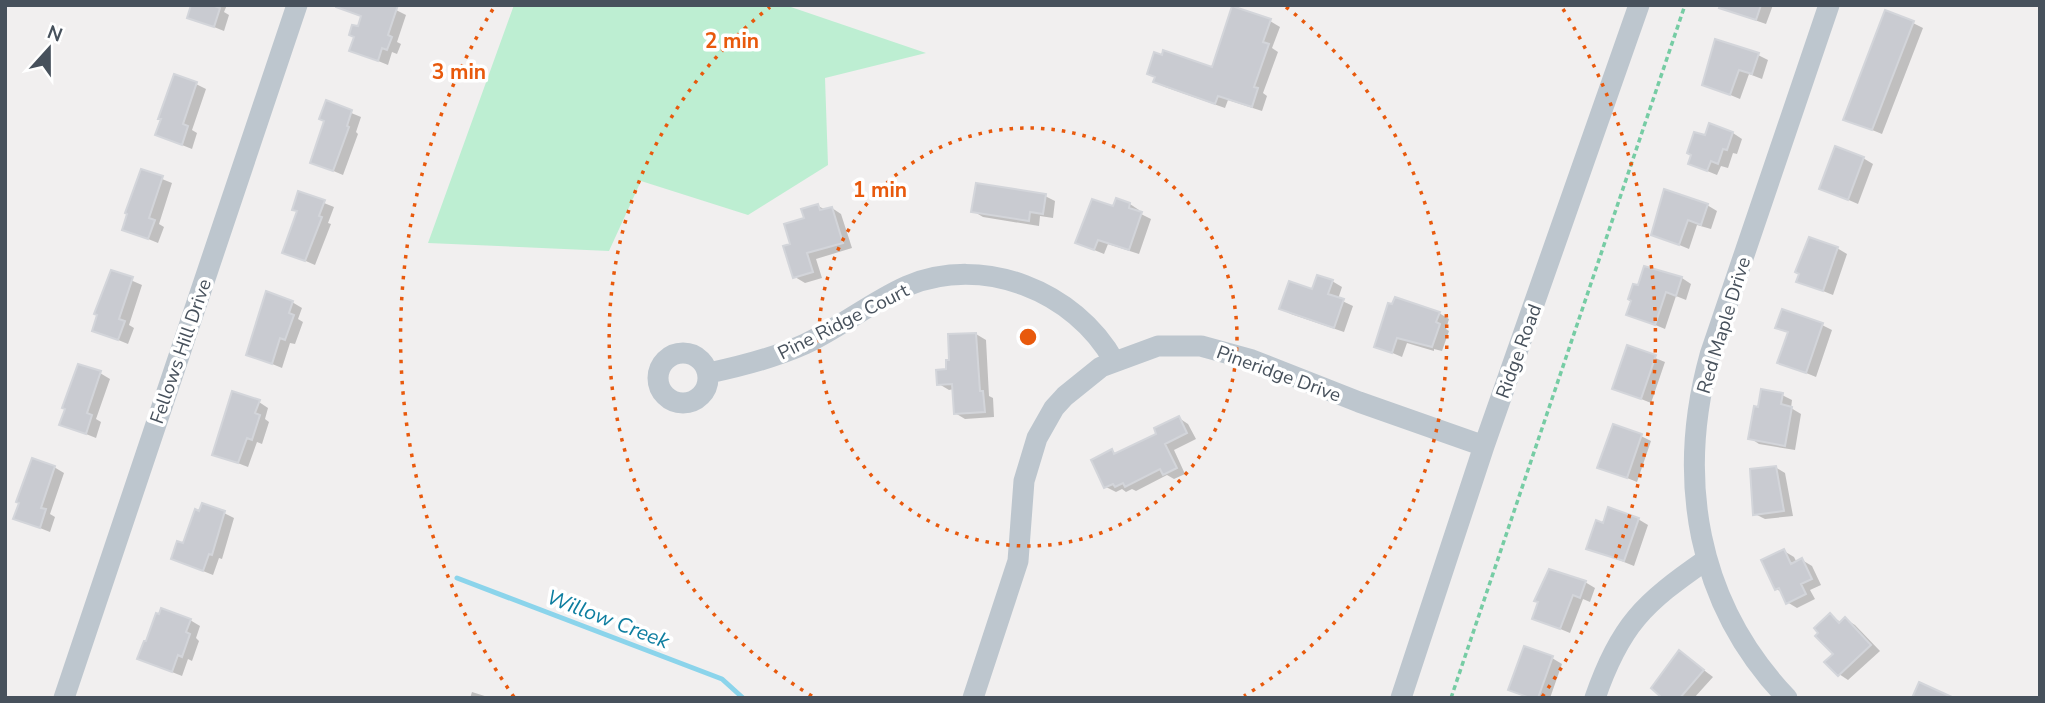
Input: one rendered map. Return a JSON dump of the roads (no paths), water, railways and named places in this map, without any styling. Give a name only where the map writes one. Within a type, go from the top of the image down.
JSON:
[{"type":"street","name":"Fellows Hill Drive","points":[[64,698],[297,5]]},
{"type":"street","name":"Ridge Road","points":[[1401,698],[1484,446],[1639,5]]},
{"type":"street","name":"Red Maple Drive","points":[[1787,698],[1758,662],[1734,625],[1718,594],[1706,560],[1693,471],[1695,429],[1701,387],[1829,5]]},
{"type":"street","name":"Pine Ridge Court","points":[[709,373],[760,361],[804,344],[910,285],[938,277],[961,275],[1007,280],[1034,288],[1062,303],[1102,341],[1114,361]]},
{"type":"street","name":"Pineridge Drive","points":[[973,698],[1018,561],[1024,481],[1037,438],[1065,396],[1087,377],[1114,361],[1158,346],[1201,346],[1252,360],[1359,402],[1484,446]]},
{"type":"street","points":[[1595,698],[1606,665],[1629,624],[1645,607],[1706,560]]},
{"type":"waterway","name":"Willow Creek","points":[[457,578],[722,679],[743,698]]}]
